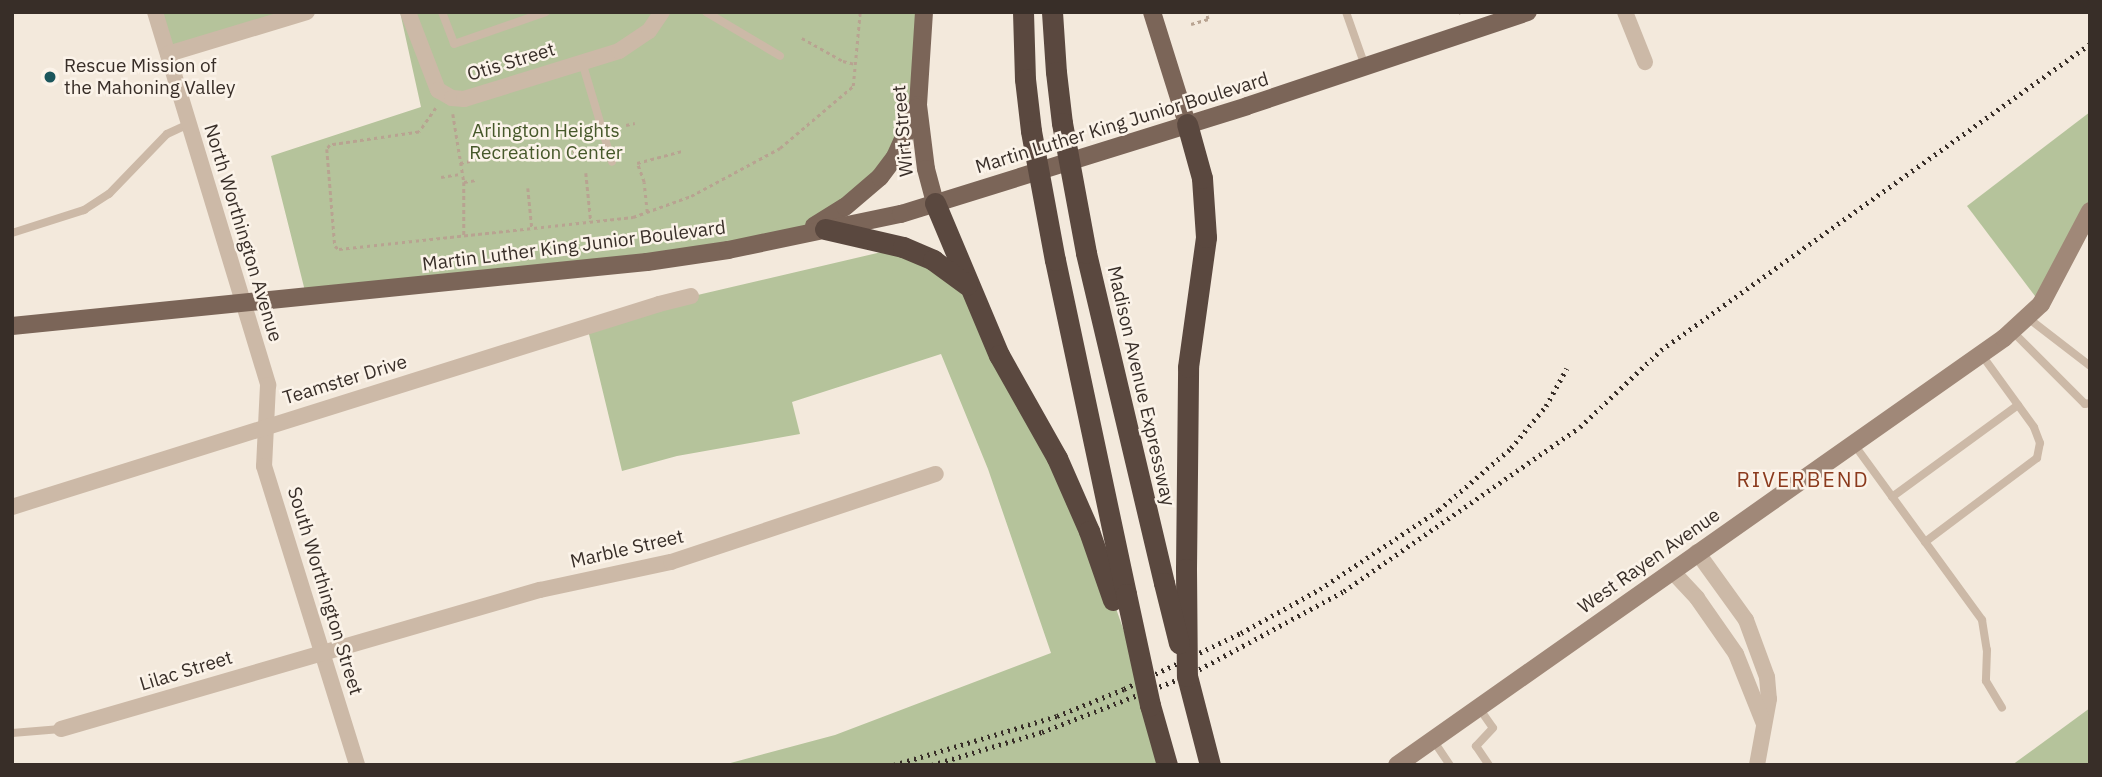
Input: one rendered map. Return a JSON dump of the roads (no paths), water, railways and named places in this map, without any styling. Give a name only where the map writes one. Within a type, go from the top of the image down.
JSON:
[{"type":"highway","points":[[1023,12],[1025,79],[1031,131],[1119,597],[1167,765]]},
{"type":"highway","name":"Madison Avenue Expressway","points":[[1052,12],[1062,122],[1086,253],[1210,765]]},
{"type":"highway","points":[[1187,124],[1202,178],[1206,237],[1188,367],[1187,676]]},
{"type":"highway","points":[[934,203],[999,355],[1057,458],[1119,597]]},
{"type":"highway","points":[[825,229],[903,247],[933,260],[968,286]]},
{"type":"main road","name":"Wirt Street","points":[[924,12],[919,105],[926,169],[934,203]]},
{"type":"main road","points":[[1152,12],[1187,124]]},
{"type":"main road","name":"Martin Luther King Junior Boulevard","points":[[12,326],[647,262],[728,250],[901,214],[1366,68],[1505,16],[1528,12]]},
{"type":"main road","points":[[801,233],[845,207],[880,177],[895,158],[919,105]]},
{"type":"street","name":"North Worthington Avenue","points":[[155,12],[268,385],[266,427]]},
{"type":"street","points":[[168,54],[307,12]]},
{"type":"street","name":"Otis Street","points":[[408,12],[438,90],[452,98],[464,99],[619,51],[638,41],[662,12]]},
{"type":"street","points":[[1625,12],[1645,62]]},
{"type":"street","name":"West Rayen Avenue","points":[[1401,764],[2012,331],[2028,318],[2052,289],[2090,211]]},
{"type":"street","name":"Teamster Drive","points":[[12,508],[691,296]]},
{"type":"street","name":"South Worthington Street","points":[[266,427],[264,466],[357,765]]},
{"type":"street","name":"Marble Street","points":[[323,652],[540,590],[671,562],[936,474]]},
{"type":"street","points":[[1698,552],[1746,620],[1758,648],[1769,699],[1757,765]]},
{"type":"street","points":[[1672,571],[1697,598],[1736,654],[1764,724]]},
{"type":"street","name":"Lilac Street","points":[[61,729],[323,652]]},
{"type":"lane","points":[[442,12],[454,44],[546,12]]},
{"type":"lane","points":[[706,12],[780,56]]},
{"type":"lane","points":[[1346,12],[1366,68]]},
{"type":"lane","points":[[582,62],[612,162]]},
{"type":"lane","points":[[12,233],[84,209],[108,194],[167,134],[188,124]]},
{"type":"lane","points":[[2028,318],[2090,366]]},
{"type":"lane","points":[[2012,331],[2085,404],[2090,403]]},
{"type":"lane","points":[[1925,542],[2036,458],[2040,443],[2034,427],[1981,354]]},
{"type":"lane","points":[[1892,497],[2018,405]]},
{"type":"lane","points":[[1853,443],[1982,620],[1987,650],[1986,681],[2002,708]]},
{"type":"lane","points":[[1478,708],[1493,728],[1476,746],[1489,765]]},
{"type":"lane","points":[[12,733],[61,729]]},
{"type":"lane","points":[[1433,740],[1450,765]]},
{"type":"railway","points":[[932,765],[1042,732],[1187,676],[1344,591],[1580,427],[1661,350],[2090,44]]},
{"type":"railway","points":[[894,765],[1057,716],[1124,689],[1241,633],[1320,589],[1439,510],[1511,448],[1546,406],[1567,368]]},
{"type":"railway","points":[[989,765],[1013,765]]},
{"type":"place","name":"Rescue Mission of the Mahoning Valley","points":[[50,77]]},
{"type":"district","name":"RIVERBEND","points":[[1803,479]]},
{"type":"park label","name":"Arlington Heights Recreation Center","points":[[546,142]]}]
